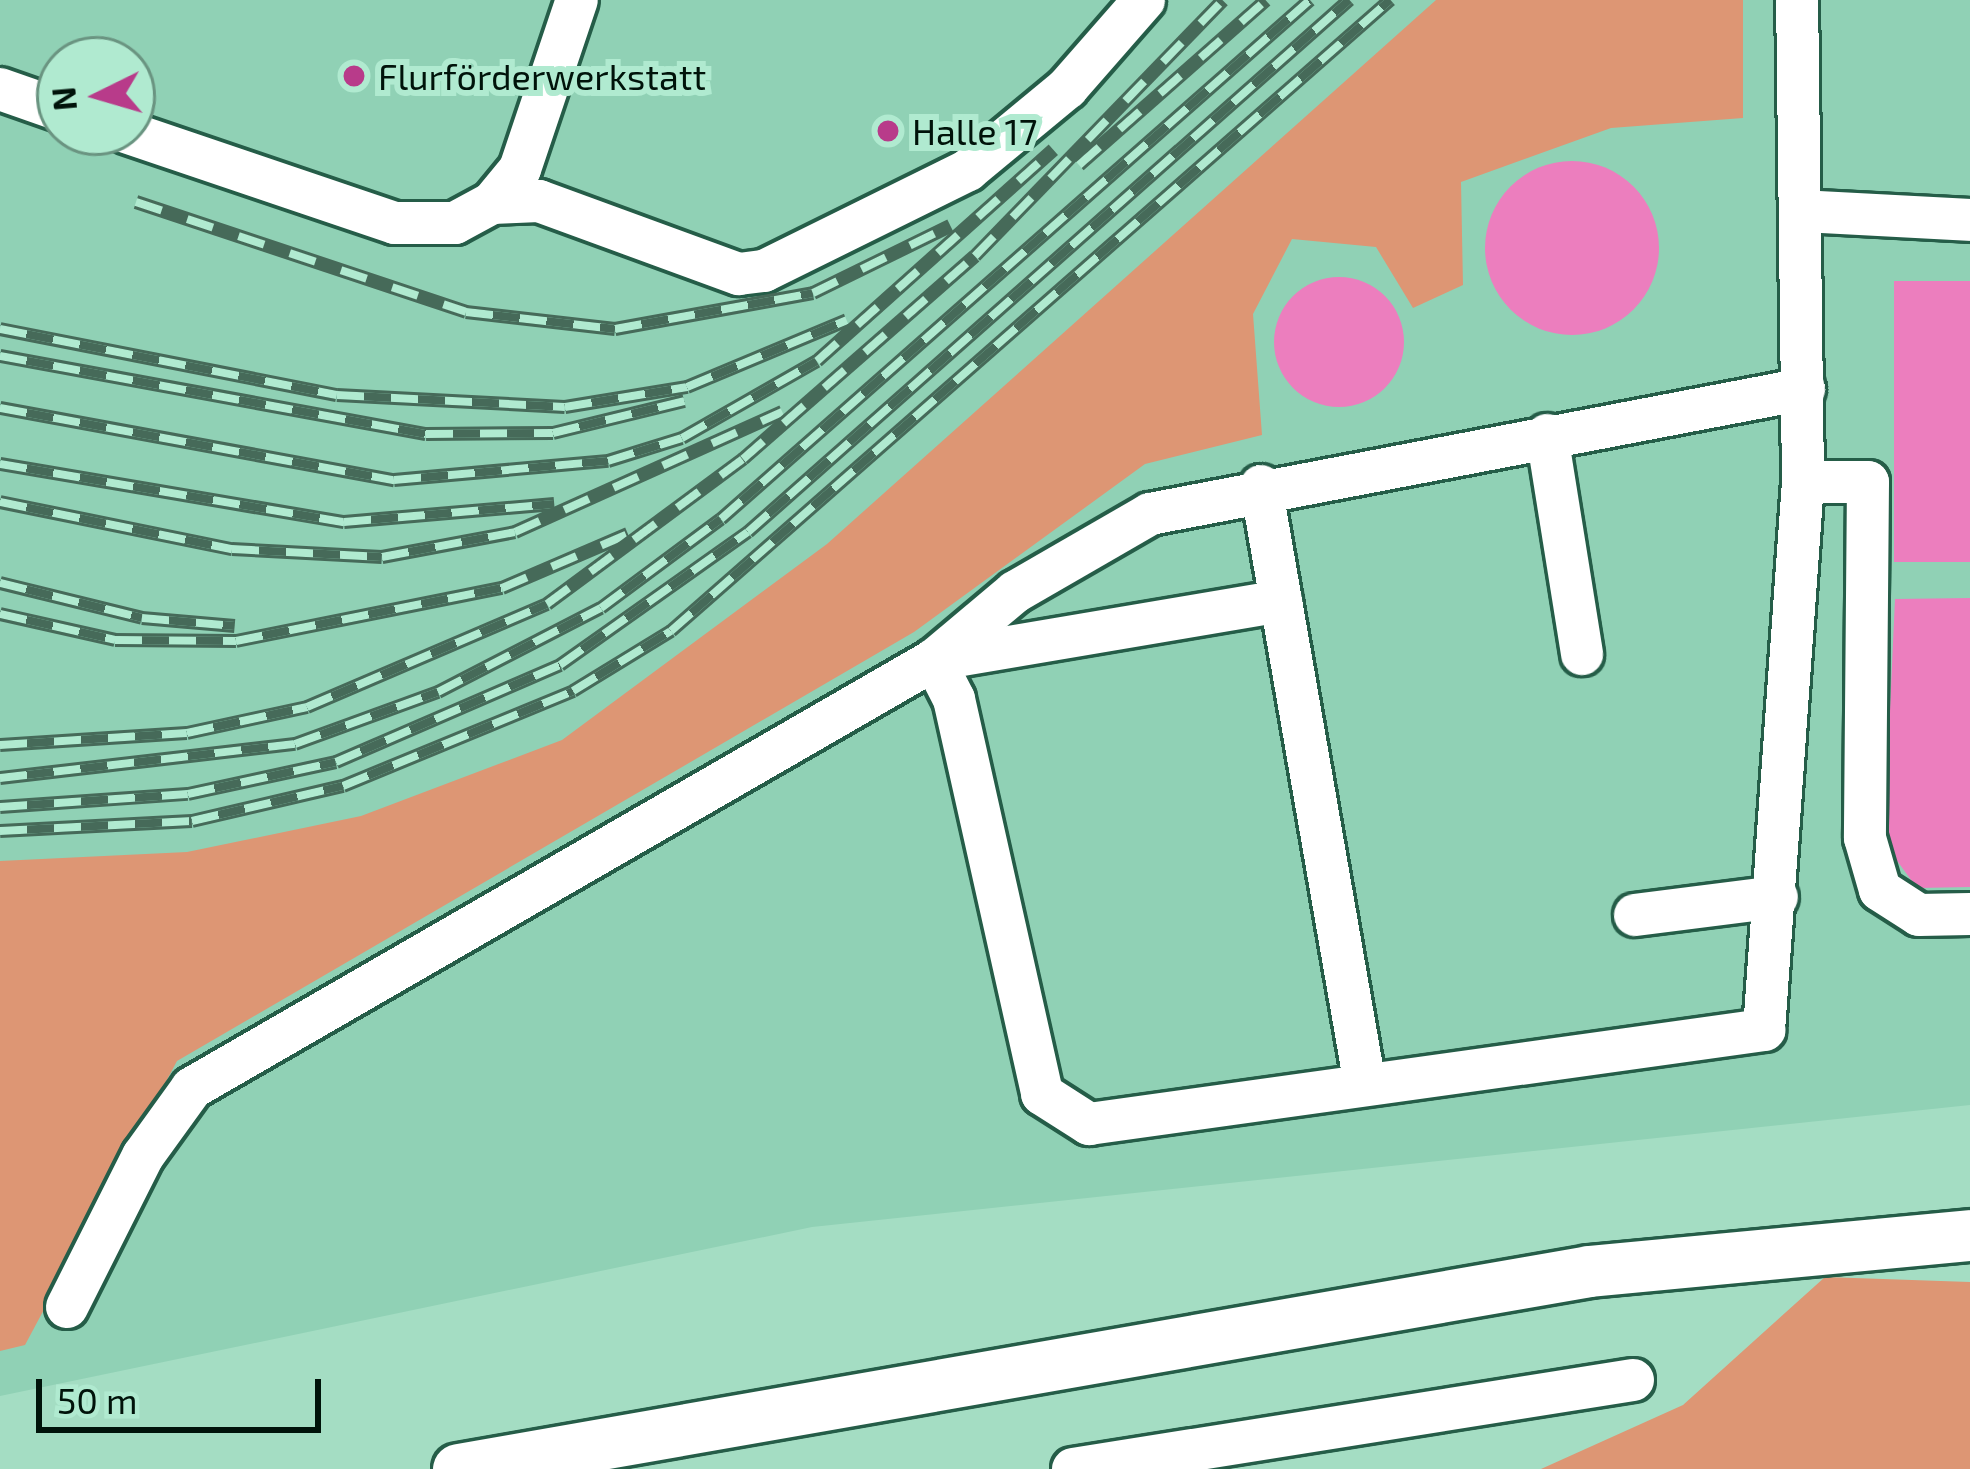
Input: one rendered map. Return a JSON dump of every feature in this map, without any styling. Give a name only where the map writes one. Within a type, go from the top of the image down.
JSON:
[{"type":"main road","points":[[458,1469],[519,1462],[1589,1271],[1970,1235]]},
{"type":"lane","points":[[156,142],[395,223],[454,223],[492,203],[520,169],[577,0]]},
{"type":"lane","points":[[492,203],[539,201],[739,274],[764,271],[968,170],[1067,88],[1144,0]]},
{"type":"lane","points":[[934,661],[954,699],[1042,1094],[1089,1124],[1364,1079],[1764,1030],[1803,482],[1797,0]]},
{"type":"lane","points":[[0,89],[36,102]]},
{"type":"lane","points":[[1801,211],[1970,220]]},
{"type":"lane","points":[[68,1307],[143,1156],[192,1088],[934,661],[1015,592],[1150,514],[1261,486],[1804,389]]},
{"type":"lane","points":[[1547,435],[1582,654]]},
{"type":"lane","points":[[1803,482],[1868,482],[1865,838],[1880,890],[1918,915],[1970,914]]},
{"type":"lane","points":[[1261,486],[1364,1079]]},
{"type":"lane","points":[[934,661],[1281,601]]},
{"type":"lane","points":[[1634,915],[1777,897]]},
{"type":"lane","points":[[1073,1469],[1633,1380]]},
{"type":"shaded area","points":[[0,0],[1970,0],[1970,1105],[812,1227],[0,1396]]},
{"type":"shaded area","points":[[1436,0],[1743,0],[1743,118],[1611,128],[1461,182],[1463,285],[1413,308],[1376,247],[1292,239],[1253,314],[1262,435],[1145,464],[914,632],[177,1061],[25,1345],[0,1351],[0,861],[187,852],[361,816],[562,740],[827,544]]},
{"type":"shaded area","points":[[1572,161],[1605,168],[1633,187],[1652,215],[1659,248],[1652,281],[1633,309],[1605,328],[1572,335],[1539,328],[1511,309],[1492,281],[1485,248],[1492,215],[1511,187],[1539,168]]},
{"type":"shaded area","points":[[1339,277],[1364,282],[1385,296],[1399,317],[1404,342],[1399,367],[1385,388],[1364,402],[1339,407],[1314,402],[1293,388],[1279,367],[1274,342],[1279,317],[1293,296],[1314,282]]},
{"type":"shaded area","points":[[1894,281],[1970,281],[1970,562],[1894,562]]},
{"type":"shaded area","points":[[1970,598],[1970,887],[1917,888],[1884,843],[1895,599]]},
{"type":"shaded area","points":[[1825,1277],[1970,1282],[1970,1469],[1541,1469],[1683,1405]]},
{"type":"railway","points":[[0,745],[187,733],[307,707],[547,604],[743,459],[975,256],[1223,0]]},
{"type":"railway","points":[[1079,165],[1266,0]]},
{"type":"railway","points":[[0,778],[295,744],[438,692],[601,608],[721,519],[1310,0]]},
{"type":"railway","points":[[0,807],[188,794],[336,762],[560,665],[748,532],[1349,0]]},
{"type":"railway","points":[[0,831],[192,821],[343,786],[573,691],[671,631],[1390,0]]},
{"type":"railway","points":[[0,408],[394,480],[608,461],[682,438],[817,361],[1053,150]]},
{"type":"railway","points":[[136,202],[466,312],[615,329],[813,293],[950,226]]},
{"type":"railway","points":[[0,329],[337,395],[565,407],[687,387],[847,320]]},
{"type":"railway","points":[[0,356],[426,434],[553,433],[684,401]]},
{"type":"railway","points":[[0,502],[232,549],[382,557],[515,532],[782,412]]},
{"type":"railway","points":[[0,464],[344,522],[554,504]]},
{"type":"railway","points":[[0,614],[115,640],[236,641],[502,588],[628,534]]},
{"type":"railway","points":[[0,583],[142,618],[235,626]]},
{"type":"place","name":"Flurförderwerkstatt","points":[[354,76]]},
{"type":"place","name":"Halle 17","points":[[888,131]]}]
